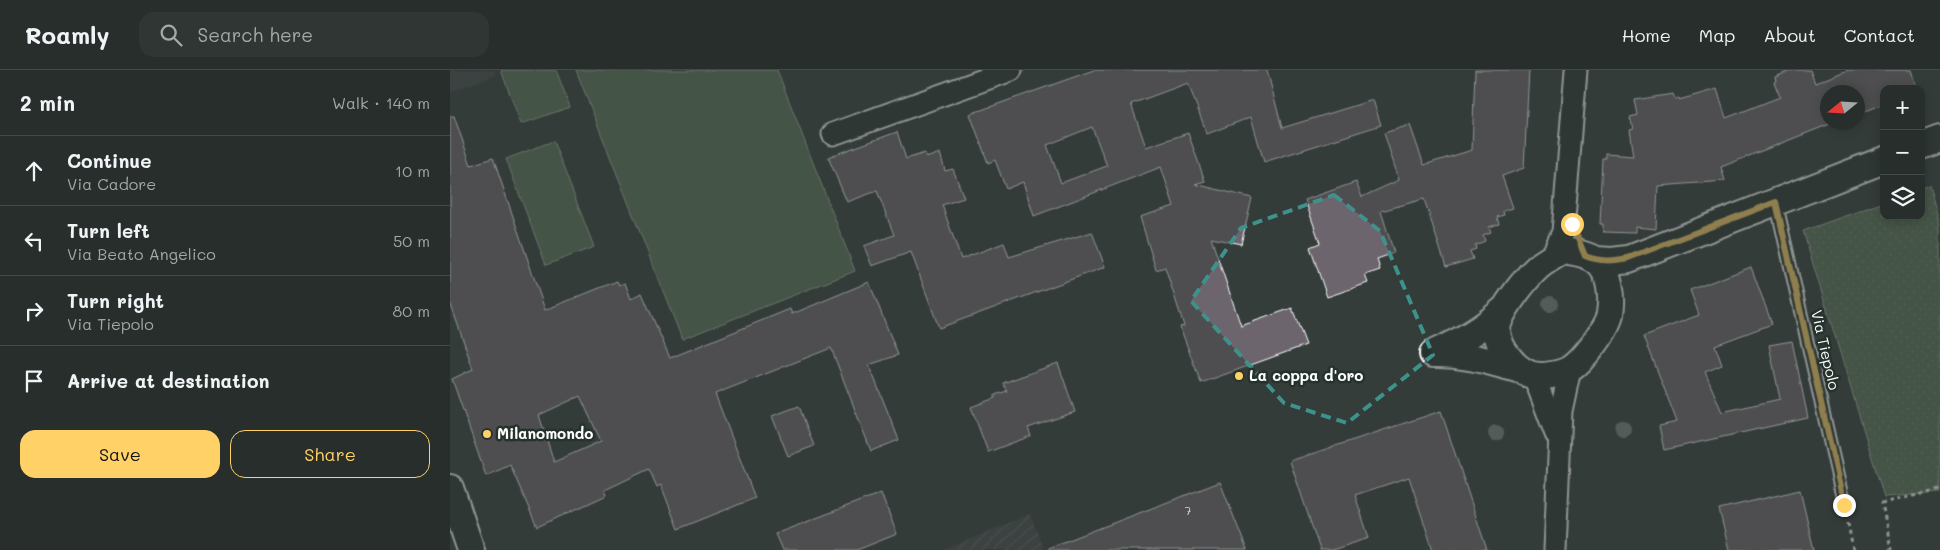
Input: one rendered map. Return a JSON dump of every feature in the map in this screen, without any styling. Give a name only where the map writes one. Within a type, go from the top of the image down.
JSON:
[{"type":"street","points":[[833,134],[1010,70]]},
{"type":"street","points":[[1551,258],[1563,232],[1576,70]]},
{"type":"street","points":[[1925,145],[1940,139]]},
{"type":"street","points":[[1568,187],[1572,224],[1590,258],[1605,270],[1611,294],[1610,315],[1604,328],[1587,351],[1570,369],[1551,375],[1526,372],[1471,356],[1454,353],[1433,354],[1485,327],[1503,310],[1536,268],[1563,251],[1590,258],[1612,261],[1628,258],[1880,162]]},
{"type":"street","points":[[1610,304],[1636,267],[1680,239]]},
{"type":"street","points":[[1503,310],[1497,329],[1501,349],[1526,372],[1560,444]]},
{"type":"street","points":[[1555,550],[1561,411],[1570,369]]},
{"type":"street","points":[[450,488],[472,550]]},
{"type":"lane","name":"Via Tiepolo","points":[[1776,202],[1844,505]]},
{"type":"path","points":[[1889,550],[1892,550],[1882,503],[1940,490]]},
{"type":"path","points":[[1844,505],[1853,550]]},
{"type":"highlighted area","points":[[1334,195],[1380,231],[1433,355],[1347,423],[1284,403],[1191,301],[1241,228]]},
{"type":"shaded area","points":[[450,70],[494,70],[496,75],[450,92]]},
{"type":"shaded area","points":[[1030,514],[1044,550],[944,550]]},
{"type":"green space","points":[[501,70],[556,70],[570,107],[521,124]]},
{"type":"green space","points":[[576,70],[777,70],[855,271],[682,339]]},
{"type":"green space","points":[[553,141],[594,247],[546,265],[506,159]]},
{"type":"green space","points":[[1929,185],[1940,225],[1940,493],[1884,497],[1803,231],[1880,203],[1880,220],[1925,220],[1925,186]]},
{"type":"building","points":[[1094,70],[1267,70],[1282,128],[1373,100],[1381,125],[1264,162],[1251,117],[1207,134],[1188,83],[1131,104],[1146,147],[1188,133],[1205,181],[1195,184],[1252,198],[1241,244],[1211,238],[1241,326],[1292,308],[1306,345],[1201,383],[1180,327],[1184,326],[1165,267],[1156,270],[1140,217],[1174,206],[1161,167],[1034,216],[1023,182],[1006,189],[995,160],[988,163],[970,114]],"holes":[[[1092,127],[1107,166],[1061,183],[1047,145]]]},
{"type":"building","points":[[1475,70],[1529,70],[1524,168],[1502,176],[1513,208],[1503,211],[1504,215],[1497,217],[1499,224],[1489,227],[1491,232],[1483,235],[1485,241],[1475,245],[1476,249],[1470,251],[1473,259],[1446,267],[1424,199],[1381,211],[1394,253],[1377,259],[1380,270],[1365,275],[1368,283],[1327,297],[1310,247],[1320,243],[1305,200],[1356,182],[1362,197],[1399,180],[1384,133],[1410,125],[1424,165],[1472,150]]},
{"type":"building","points":[[1793,70],[1810,70],[1815,83],[1848,70],[1911,70],[1916,85],[1880,85],[1880,106],[1865,111],[1865,85],[1820,85],[1820,128],[1721,167],[1725,181],[1658,186],[1656,229],[1635,227],[1635,233],[1603,232],[1603,224],[1600,224],[1603,159],[1606,159],[1606,154],[1633,156],[1629,130],[1633,129],[1630,117],[1638,115],[1635,100],[1673,94],[1675,99],[1679,98],[1679,100],[1717,89],[1726,118],[1780,97],[1774,82],[1776,81],[1775,77]]},
{"type":"building","points":[[450,116],[454,116],[471,165],[493,158],[545,310],[617,281],[619,285],[625,283],[631,299],[642,293],[670,358],[790,309],[792,314],[869,282],[898,355],[869,365],[899,440],[871,451],[831,348],[715,394],[755,498],[678,529],[661,485],[657,487],[649,469],[605,490],[607,495],[537,527],[510,465],[486,476],[452,379],[473,369],[450,302]],"holes":[[[580,396],[601,441],[554,462],[539,415]]]},
{"type":"building","points":[[897,132],[906,159],[925,153],[926,158],[940,153],[945,171],[953,169],[964,198],[942,205],[961,259],[1004,243],[1009,257],[1092,232],[1105,267],[939,328],[911,252],[872,266],[864,246],[894,235],[877,191],[847,202],[828,157]]},
{"type":"building","points":[[1751,267],[1772,324],[1715,345],[1722,365],[1705,372],[1722,412],[1780,399],[1769,345],[1792,341],[1808,418],[1664,450],[1659,426],[1677,422],[1644,336],[1699,315],[1690,290]]},
{"type":"building","points":[[1058,363],[1075,412],[1028,428],[1031,436],[988,452],[971,407],[995,398],[995,395],[1007,391],[1003,383]]},
{"type":"building","points":[[799,406],[814,446],[788,456],[772,416]]},
{"type":"building","points":[[1441,411],[1487,550],[1433,550],[1409,477],[1355,495],[1369,538],[1332,550],[1320,550],[1290,461]]},
{"type":"building","points":[[1220,482],[1247,550],[1048,550],[1048,548]]},
{"type":"building","points":[[1800,490],[1814,550],[1729,550],[1719,509]]},
{"type":"building","points":[[881,493],[897,534],[857,550],[782,550],[775,534]]},
{"type":"place","name":"La coppa d'oro","points":[[1239,376]]},
{"type":"place","name":"Milanomondo","points":[[487,434]]},
{"type":"route","points":[[1572,224],[1585,256],[1595,260],[1612,261],[1628,258],[1776,202],[1844,505]]}]
